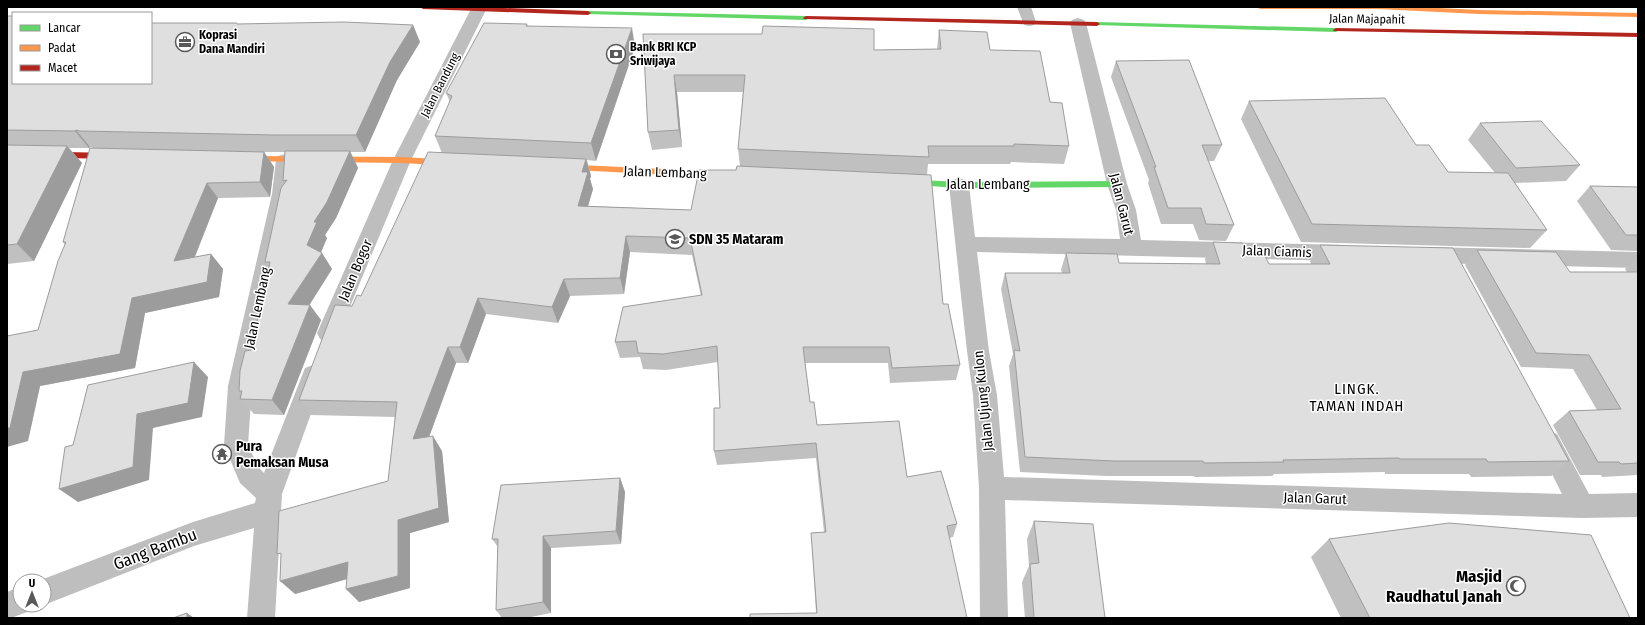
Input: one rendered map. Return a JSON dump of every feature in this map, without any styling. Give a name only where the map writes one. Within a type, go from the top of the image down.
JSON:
[{"type":"main road","name":"Jalan Majapahit","points":[[423,7],[683,16],[989,18],[1029,22],[1402,32],[1638,35]]},
{"type":"main road","points":[[1260,7],[1378,7],[1479,12],[1638,15]]},
{"type":"main road","points":[[7,154],[126,157]]},
{"type":"main road","points":[[229,159],[402,160],[466,163]]},
{"type":"main road","name":"Jalan Lembang","points":[[545,167],[736,175]]},
{"type":"main road","name":"Jalan Lembang","points":[[896,182],[959,185],[1117,184]]},
{"type":"street","name":"Jalan Bandung","points":[[402,160],[478,10]]},
{"type":"street","name":"Jalan Garut","points":[[966,244],[1132,247],[1126,210],[1117,184],[1078,23]]},
{"type":"street","name":"Jalan Lembang","points":[[268,503],[249,474],[236,445],[240,386],[282,194],[284,160]]},
{"type":"street","name":"Jalan Bogor","points":[[261,618],[268,503],[328,333],[402,160]]},
{"type":"street","name":"Jalan Ujung Kulon","points":[[959,185],[984,395],[992,488],[994,618]]},
{"type":"street","name":"Jalan Ciamis","points":[[1132,247],[1361,253]]},
{"type":"street","points":[[1408,255],[1638,260]]},
{"type":"street","points":[[1448,256],[1459,276]]},
{"type":"street","points":[[1539,425],[1582,506]]},
{"type":"street","name":"Jalan Garut","points":[[992,488],[1582,506],[1638,505]]},
{"type":"street","name":"Gang Bambu","points":[[52,589],[268,503]]},
{"type":"lane","points":[[1024,7],[1029,22]]},
{"type":"building","points":[[7,16],[12,16],[12,84],[152,84],[152,23],[237,24],[344,22],[413,25],[390,62],[356,135],[7,130]]},
{"type":"building","points":[[484,23],[527,24],[526,26],[632,28],[591,143],[435,136],[452,96],[446,93]]},
{"type":"building","points":[[763,26],[874,29],[874,50],[941,49],[939,30],[987,32],[990,50],[1040,51],[1050,102],[1062,103],[1069,146],[1014,144],[1014,146],[928,146],[929,157],[738,149],[745,75],[674,75],[679,130],[648,132],[643,34],[762,34]]},
{"type":"building","points":[[1189,60],[1222,145],[1202,145],[1234,225],[1206,224],[1201,208],[1168,208],[1154,167],[1156,167],[1116,61]]},
{"type":"building","points":[[1385,98],[1416,145],[1429,145],[1448,172],[1508,173],[1547,230],[1312,224],[1249,101]]},
{"type":"building","points":[[1541,121],[1580,165],[1516,168],[1480,123]]},
{"type":"building","points":[[7,145],[67,146],[17,244],[7,245]]},
{"type":"building","points":[[90,148],[264,152],[260,182],[207,183],[174,261],[211,254],[207,282],[132,298],[120,354],[23,372],[10,428],[7,428],[7,336],[38,330],[58,261],[66,242],[63,242]]},
{"type":"building","points":[[285,151],[350,151],[327,202],[314,222],[317,222],[307,245],[322,253],[288,304],[310,305],[272,400],[240,399],[242,391],[239,391],[240,371],[245,351],[251,350],[270,262],[265,262],[281,188],[287,180],[283,181]]},
{"type":"building","points":[[428,152],[586,159],[582,172],[588,172],[578,206],[691,210],[699,170],[736,170],[737,166],[931,175],[943,304],[948,304],[960,365],[892,368],[889,347],[803,347],[810,402],[814,402],[817,425],[899,421],[907,477],[941,471],[957,524],[947,526],[967,618],[750,618],[750,614],[817,613],[811,533],[826,532],[816,443],[714,451],[714,408],[720,408],[717,346],[663,354],[638,353],[636,341],[615,342],[623,307],[702,295],[690,238],[626,236],[620,278],[564,279],[552,307],[478,298],[460,347],[448,347],[413,439],[433,436],[439,508],[398,520],[398,576],[346,589],[348,562],[280,581],[281,553],[277,554],[279,511],[388,481],[397,402],[299,400],[335,305],[352,306],[357,295],[361,296]]},
{"type":"building","points":[[1590,186],[1638,187],[1638,235],[1626,235]]},
{"type":"building","points":[[1213,242],[1242,243],[1247,255],[1265,256],[1269,264],[1330,264],[1320,245],[1453,248],[1569,461],[1488,462],[1486,459],[1399,458],[1204,463],[1203,461],[1114,461],[1025,457],[1014,350],[1020,351],[1005,273],[1070,273],[1066,253],[1117,254],[1119,263],[1220,264]]},
{"type":"building","points":[[1477,250],[1556,252],[1570,272],[1638,272],[1638,463],[1621,464],[1619,462],[1598,462],[1569,411],[1621,409],[1589,355],[1536,353]]},
{"type":"building","points":[[194,362],[188,403],[137,414],[133,467],[59,489],[65,447],[73,445],[88,385]]},
{"type":"building","points":[[620,478],[616,531],[543,536],[543,602],[496,610],[498,539],[492,539],[501,485]]},
{"type":"building","points":[[1034,521],[1093,524],[1105,618],[1034,618],[1030,564],[1039,563]]},
{"type":"building","points":[[1449,523],[1591,535],[1630,618],[1370,618],[1329,539]]},
{"type":"building","points":[[187,613],[187,618],[173,618]]},
{"type":"traffic: fast","points":[[588,13],[806,18]]},
{"type":"traffic: fast","points":[[1097,24],[1336,30]]},
{"type":"traffic: fast","points":[[902,182],[959,185],[1117,184]]},
{"type":"traffic: slow","points":[[1260,7],[1378,7],[1479,12],[1638,15]]},
{"type":"traffic: slow","points":[[238,159],[402,160],[454,163]]},
{"type":"traffic: slow","points":[[558,167],[727,175]]},
{"type":"traffic: jam","points":[[423,7],[588,13]]},
{"type":"traffic: jam","points":[[806,18],[1097,24]]},
{"type":"traffic: jam","points":[[1336,30],[1638,35]]},
{"type":"traffic: jam","points":[[7,154],[118,156]]},
{"type":"place","name":"Koprasi Dana Mandiri","points":[[185,42]]},
{"type":"place","name":"Bank BRI KCP Sriwijaya","points":[[616,54]]},
{"type":"place","name":"SDN 35 Mataram","points":[[675,239]]},
{"type":"place","name":"Pura Pemaksan Musa","points":[[222,454]]},
{"type":"place","name":"Masjid Raudhatul Janah","points":[[1516,586]]},
{"type":"district","name":"LINGK. TAMAN INDAH","points":[[1357,398]]}]
